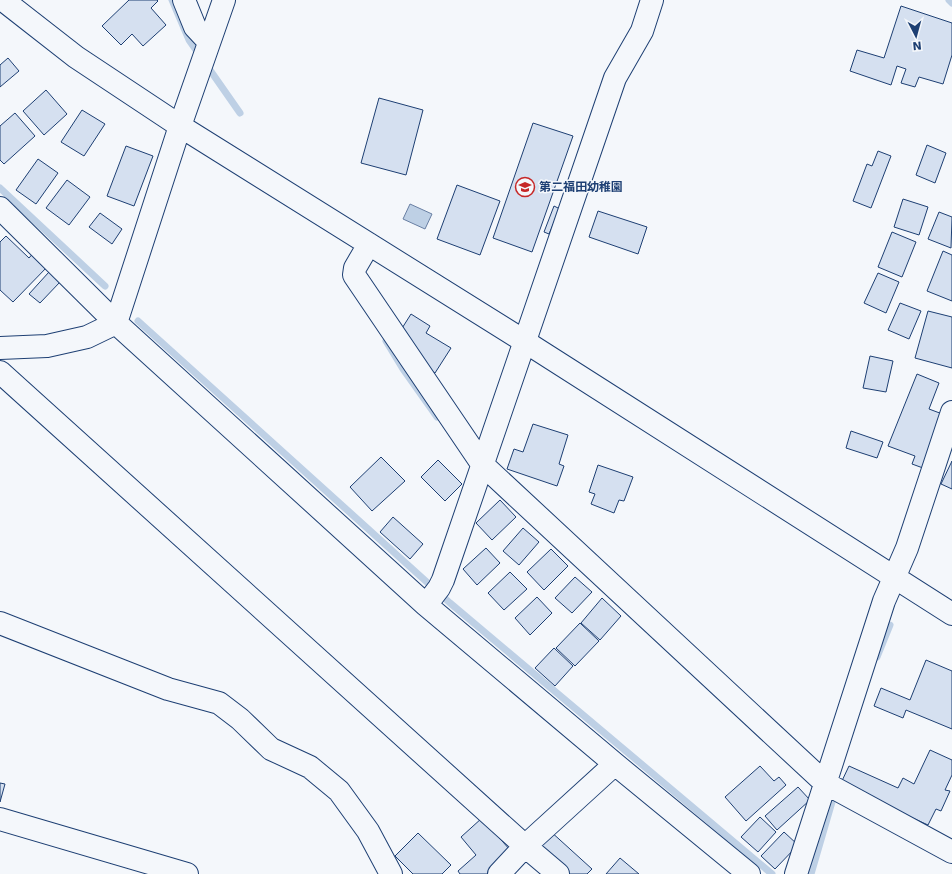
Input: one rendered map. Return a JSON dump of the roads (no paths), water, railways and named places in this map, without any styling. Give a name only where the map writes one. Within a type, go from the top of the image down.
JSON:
[{"type":"street","points":[[3,0],[76,57],[180,126],[524,341],[952,614]]},
{"type":"street","points":[[184,0],[195,27],[207,47]]},
{"type":"street","points":[[0,348],[47,346],[86,337],[116,323],[198,72],[224,0]]},
{"type":"street","points":[[432,597],[480,470],[615,78],[642,31],[652,0]]},
{"type":"street","points":[[0,208],[116,323],[432,597],[615,764],[749,874]]},
{"type":"street","points":[[369,244],[355,268],[354,275],[480,470],[823,790],[952,852]]},
{"type":"street","points":[[0,372],[525,846],[558,874]]},
{"type":"street","points":[[796,874],[884,601],[907,548],[952,412]]},
{"type":"street","points":[[0,623],[168,689],[219,703],[240,719],[271,749],[310,767],[339,792],[368,831],[390,874]]},
{"type":"street","points":[[499,874],[525,846],[615,764]]},
{"type":"street","points":[[0,819],[187,874]]},
{"type":"water","points":[[410,204],[432,214],[425,229],[403,219]]},
{"type":"waterway","points":[[172,0],[189,40],[240,113]]},
{"type":"waterway","points":[[949,0],[952,3]]},
{"type":"waterway","points":[[0,188],[105,286]]},
{"type":"waterway","points":[[138,321],[450,603],[772,874]]},
{"type":"waterway","points":[[386,341],[403,369],[437,417]]},
{"type":"waterway","points":[[877,657],[890,625]]},
{"type":"waterway","points":[[811,874],[834,795]]},
{"type":"place","name":"第二福田幼稚園","points":[[525,187]]}]
